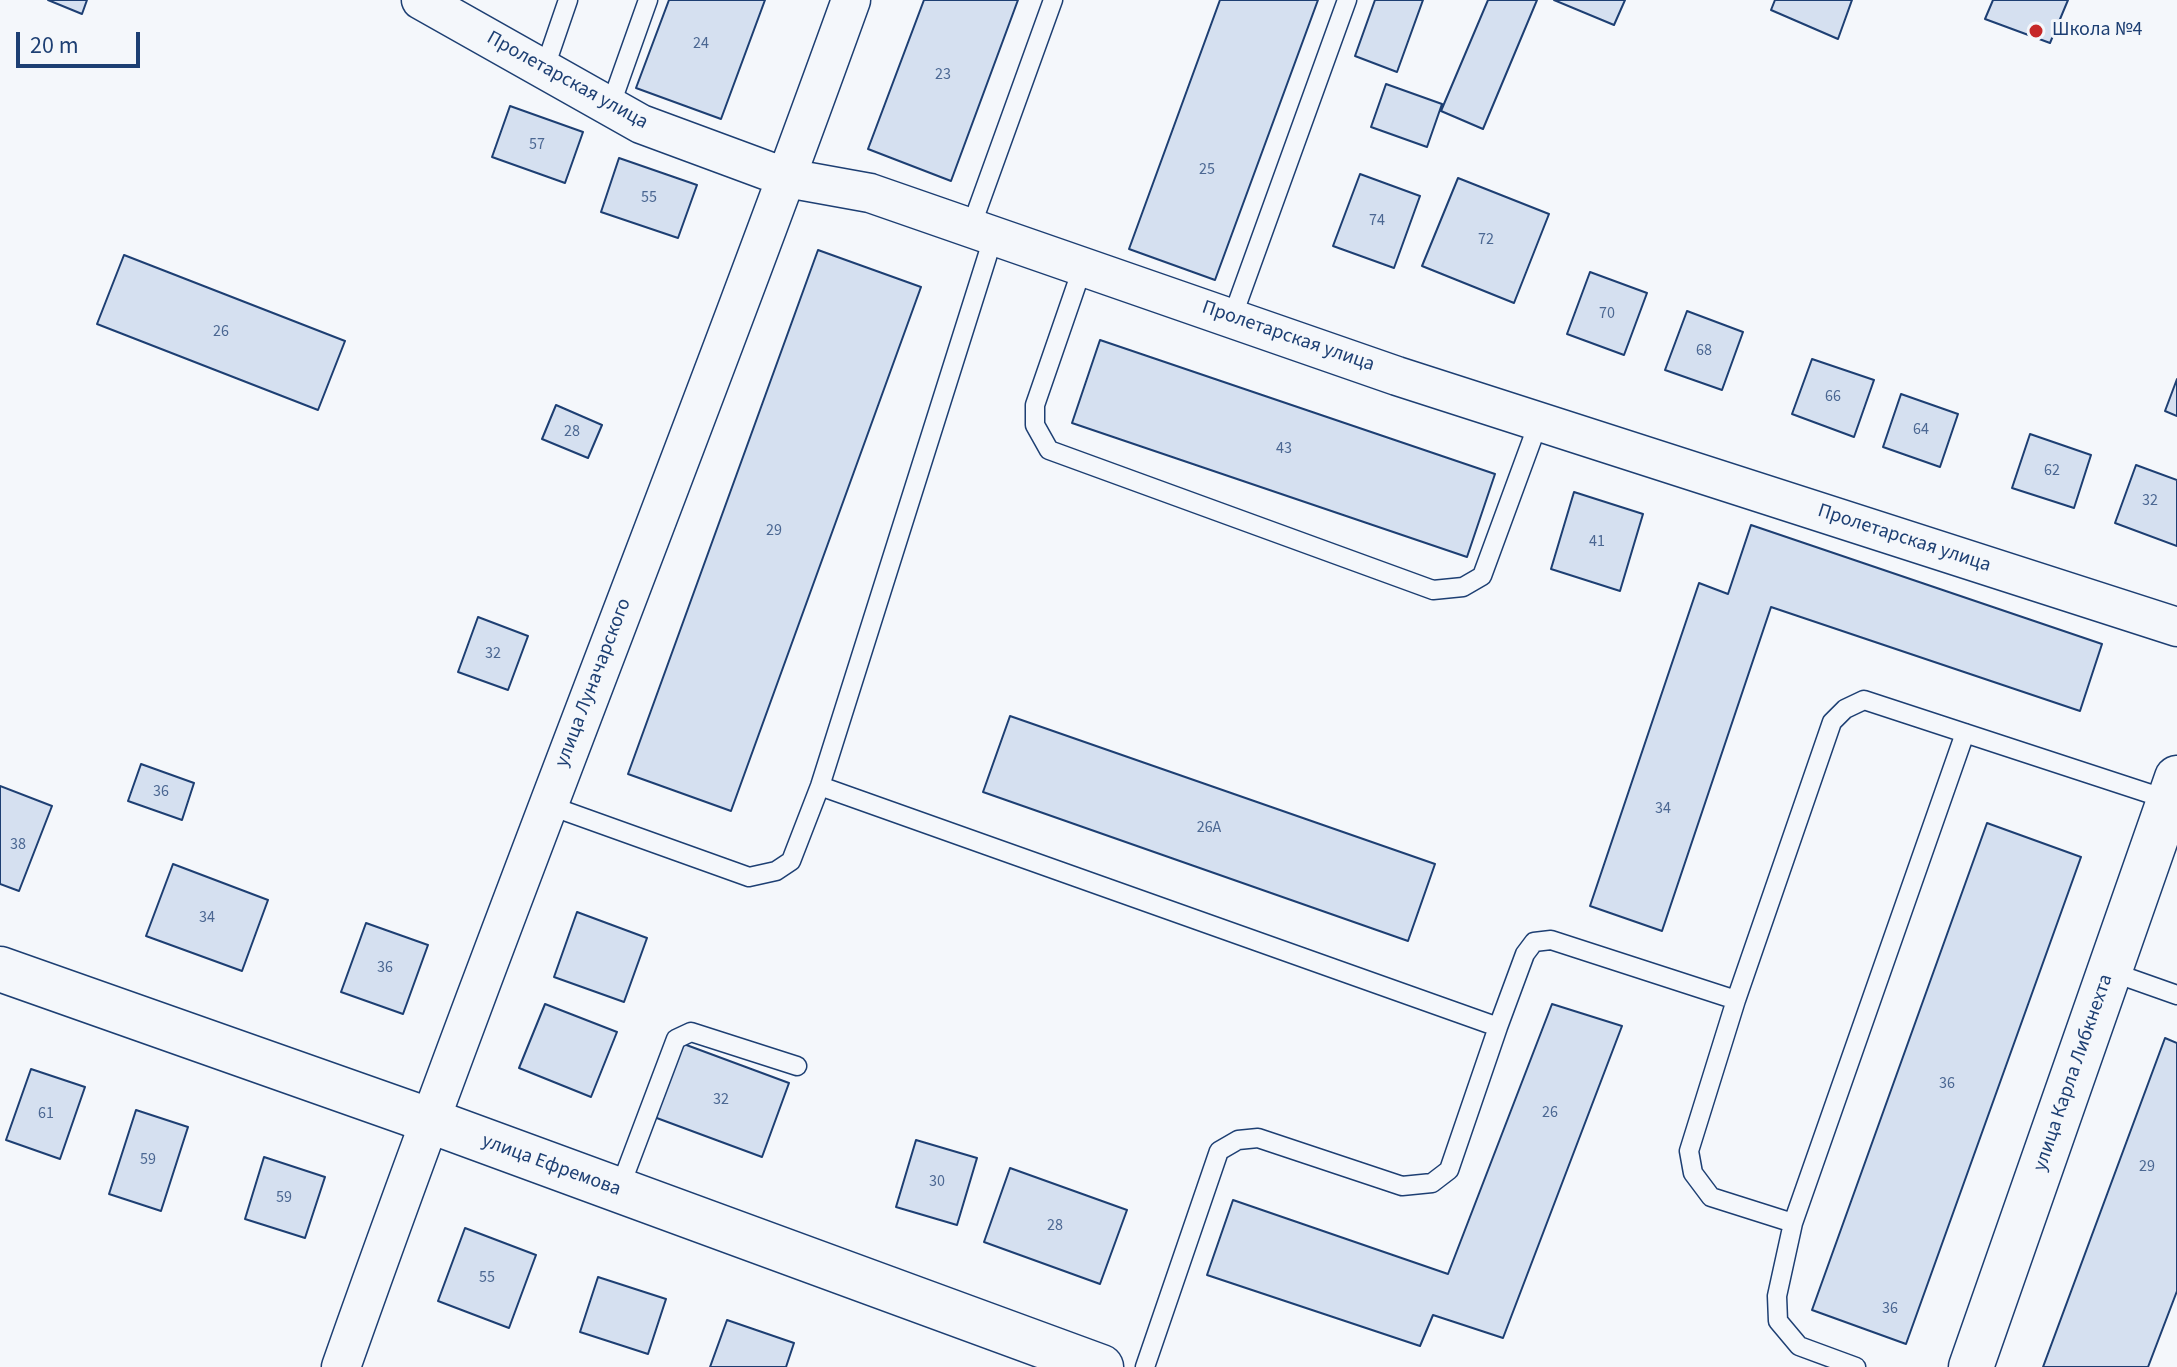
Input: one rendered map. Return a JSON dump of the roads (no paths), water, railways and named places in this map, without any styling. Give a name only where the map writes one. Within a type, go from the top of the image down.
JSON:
[{"type":"main road","name":"улица Карла Либкнехта","points":[[1971,1367],[2174,794]]},
{"type":"main road","name":"улица Ефремова","points":[[0,969],[619,1190],[1030,1348],[1101,1367]]},
{"type":"street","name":"улица Луначарского","points":[[341,1367],[428,1120],[787,178],[851,0]]},
{"type":"street","name":"Пролетарская улица","points":[[425,1],[641,124],[787,178],[870,193],[1397,376],[2177,627]]},
{"type":"lane","points":[[544,70],[568,0]]},
{"type":"lane","points":[[610,107],[648,0]]},
{"type":"lane","points":[[548,805],[749,877],[776,871],[791,861],[820,786],[1053,0]]},
{"type":"lane","points":[[1232,318],[1347,0]]},
{"type":"lane","points":[[1083,266],[1035,405],[1035,425],[1049,450],[1433,590],[1463,587],[1482,576],[1539,421]]},
{"type":"lane","points":[[1793,1223],[1711,1197],[1693,1173],[1689,1151],[1736,1000],[1832,722],[1845,709],[1864,700],[2174,794]]},
{"type":"lane","points":[[1856,1367],[1799,1346],[1778,1321],[1777,1296],[1793,1223],[1965,733]]},
{"type":"lane","points":[[820,786],[1498,1027]]},
{"type":"lane","points":[[1145,1367],[1219,1151],[1238,1140],[1258,1138],[1402,1186],[1432,1183],[1449,1170],[1525,954],[1534,942],[1551,940],[1736,1000]]},
{"type":"lane","points":[[2109,971],[2177,995]]},
{"type":"lane","points":[[619,1190],[676,1039],[691,1032],[797,1066]]},
{"type":"place","name":"Школа №4","points":[[2036,31]]}]
